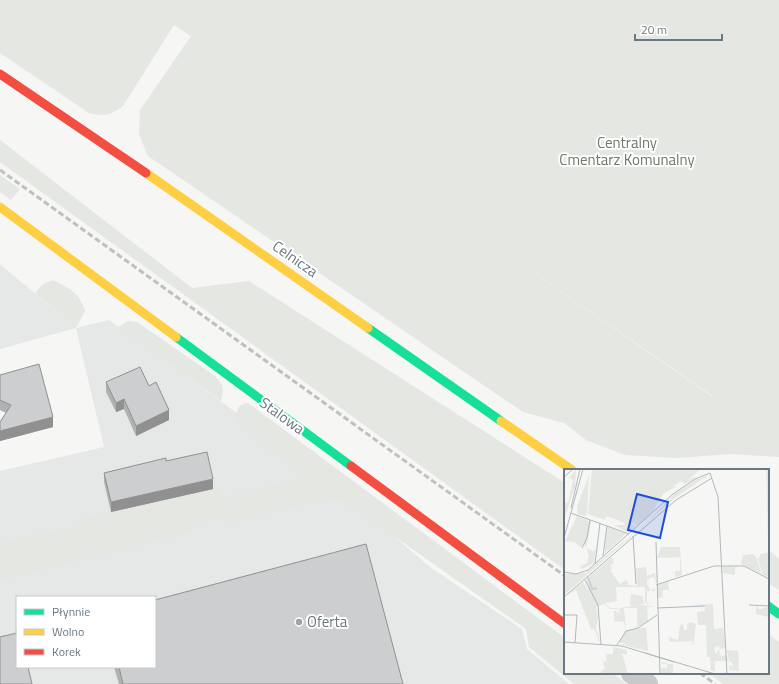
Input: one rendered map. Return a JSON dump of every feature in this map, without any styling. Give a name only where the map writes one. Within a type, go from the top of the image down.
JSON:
[{"type":"street","name":"Celnicza","points":[[0,74],[105,144],[571,469]]},
{"type":"street","name":"Stalowa","points":[[0,207],[564,623]]},
{"type":"street","points":[[769,607],[779,614]]},
{"type":"street","points":[[633,674],[647,684]]},
{"type":"shaded area","points":[[0,264],[76,328],[0,349]]},
{"type":"shaded area","points":[[109,320],[326,478],[430,567],[522,629],[527,649],[569,684],[0,684],[0,471],[104,447],[76,328]]},
{"type":"green space","name":"Centralny Cmentarz Komunalny","points":[[0,0],[779,0],[779,457],[730,454],[676,458],[625,455],[586,440],[564,423],[523,412],[148,156],[139,135],[140,110],[191,36],[174,25],[123,106],[111,113],[103,115],[89,113],[0,53]],"holes":[[[407,185],[714,397],[713,397]]]},
{"type":"green space","points":[[0,140],[192,288],[249,281],[564,482],[564,569],[0,162]]},
{"type":"green space","points":[[0,175],[20,189],[11,200],[0,192]]},
{"type":"green space","points":[[53,280],[77,295],[83,305],[85,311],[76,328],[35,293],[43,284]]},
{"type":"green space","points":[[128,321],[137,322],[215,376],[222,387],[223,393],[221,401],[118,327]]},
{"type":"green space","points":[[248,403],[564,637],[564,674],[613,674],[627,684],[574,684],[529,647],[526,629],[344,501],[334,499],[224,523],[220,516],[191,524],[192,531],[0,581],[0,543],[73,527],[73,521],[219,487],[222,499],[306,477],[234,421],[238,408],[242,404]]},
{"type":"green space","points":[[769,550],[779,559],[779,590],[769,584]]},
{"type":"green space","points":[[769,635],[779,642],[779,684],[723,684],[709,674],[769,674]]},
{"type":"building","points":[[39,364],[53,417],[0,431],[0,422],[11,405],[0,400],[0,375]]},
{"type":"building","points":[[140,367],[149,386],[156,382],[169,410],[136,426],[124,399],[116,403],[106,382]]},
{"type":"building","points":[[207,452],[213,479],[111,502],[104,473],[166,458],[166,461]]},
{"type":"building","points":[[366,544],[403,684],[123,684],[119,668],[156,668],[156,600]]},
{"type":"building","points":[[16,633],[16,668],[28,668],[32,684],[0,684],[0,637]]},
{"type":"railway","points":[[0,170],[564,575]]},
{"type":"railway","points":[[701,674],[715,684]]},
{"type":"traffic: fast","points":[[368,328],[501,421]]},
{"type":"traffic: fast","points":[[176,337],[351,466]]},
{"type":"traffic: fast","points":[[769,607],[779,614]]},
{"type":"traffic: slow","points":[[146,173],[368,328]]},
{"type":"traffic: slow","points":[[0,207],[176,337]]},
{"type":"traffic: slow","points":[[501,421],[571,469]]},
{"type":"traffic: jam","points":[[0,74],[146,173]]},
{"type":"traffic: jam","points":[[351,466],[564,623]]},
{"type":"place","name":"Oferta","points":[[299,622]]}]
